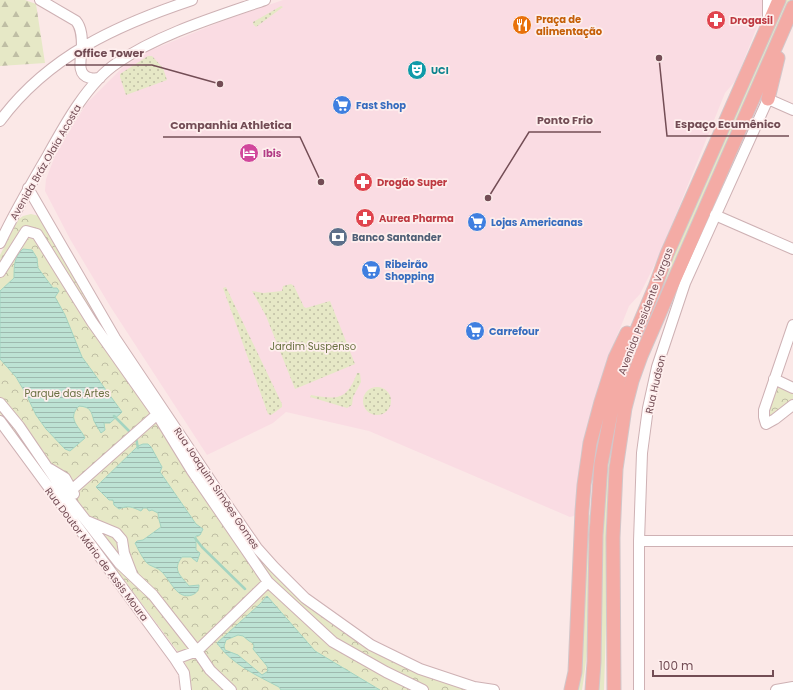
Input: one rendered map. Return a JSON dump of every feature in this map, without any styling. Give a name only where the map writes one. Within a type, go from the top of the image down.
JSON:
[{"type":"main road","name":"Avenida Presidente Vargas","points":[[592,690],[594,662],[596,535],[601,464],[620,375],[628,351],[655,287],[670,246],[779,0]]},
{"type":"main road","name":"Avenida Presidente Vargas","points":[[614,690],[613,538],[616,468],[625,408],[641,356],[793,7]]},
{"type":"main road","points":[[768,99],[774,68],[783,40],[784,26]]},
{"type":"main road","points":[[571,690],[575,672],[584,485],[590,443],[615,358],[648,290],[655,287]]},
{"type":"street","points":[[40,0],[57,4],[80,25],[82,48],[79,63],[83,74],[90,78],[100,78]]},
{"type":"street","name":"Avenida Bráz Olaia Acosta","points":[[0,243],[3,231],[75,109],[100,78],[115,64],[149,45],[265,0]]},
{"type":"street","points":[[768,0],[768,24]]},
{"type":"street","points":[[0,121],[21,95],[37,79],[62,60],[125,24],[186,1]]},
{"type":"street","points":[[768,99],[793,110]]},
{"type":"street","name":"Rua Hudson","points":[[639,690],[639,541],[642,453],[648,408],[657,367],[685,283],[768,99]]},
{"type":"street","name":"Rua Joaquim Simões Gomes","points":[[28,188],[115,338],[160,411],[257,548],[274,567],[305,598],[378,649],[420,669],[474,687],[494,690]]},
{"type":"street","points":[[715,215],[793,249]]},
{"type":"street","points":[[0,272],[26,231],[38,234],[92,322],[160,411],[192,471],[268,582],[334,642],[386,672],[420,689]]},
{"type":"street","points":[[793,324],[764,410],[766,424],[793,405]]},
{"type":"street","points":[[774,379],[793,388]]},
{"type":"street","points":[[0,403],[19,426],[47,467],[69,492],[83,516],[119,564],[153,595],[210,670],[231,690]]},
{"type":"street","points":[[69,492],[160,411]]},
{"type":"street","name":"Rua Doutor Mário de Assis Moura","points":[[0,421],[175,659],[184,673],[186,690]]},
{"type":"street","points":[[83,516],[116,533],[122,540],[124,553],[135,578]]},
{"type":"street","points":[[639,541],[793,541]]},
{"type":"street","points":[[175,659],[197,651],[268,582]]},
{"type":"street","points":[[776,690],[793,687]]},
{"type":"shaded area","name":"Ribeirão Shopping","points":[[283,0],[763,0],[762,14],[736,80],[725,93],[660,254],[640,294],[629,306],[609,356],[586,431],[580,457],[577,515],[570,517],[369,431],[286,412],[273,423],[207,455],[110,306],[70,239],[45,191],[46,179],[57,151],[87,103],[123,67],[149,51],[225,20]]},
{"type":"shaded area","points":[[23,249],[32,250],[37,258],[38,268],[53,288],[57,288],[59,291],[55,297],[65,315],[82,357],[122,412],[110,423],[104,423],[105,430],[101,433],[90,410],[86,407],[79,406],[75,411],[74,419],[85,438],[70,451],[65,449],[46,429],[36,415],[16,377],[0,359],[0,291],[14,278],[14,266],[16,259]]},
{"type":"shaded area","points":[[148,444],[151,447],[162,467],[160,472],[196,524],[203,529],[200,535],[196,536],[196,550],[200,553],[197,562],[191,557],[182,557],[177,569],[189,586],[199,585],[197,591],[192,595],[182,595],[178,592],[160,570],[146,562],[135,543],[143,540],[161,527],[158,513],[152,510],[149,511],[147,508],[143,508],[141,511],[130,507],[119,509],[114,505],[113,500],[109,500],[96,487],[138,446]]},
{"type":"shaded area","points":[[267,596],[315,651],[380,690],[281,690],[279,687],[237,663],[217,643]],"holes":[[[238,635],[243,636],[253,643],[253,649],[267,666],[268,671],[262,675],[238,655],[225,650],[224,646],[226,640]]]},
{"type":"green space","points":[[0,0],[25,0],[36,4],[45,63],[0,66]]},
{"type":"green space","points":[[786,0],[790,0],[633,358],[611,455],[606,526],[606,625],[604,690],[597,690],[601,660],[603,495],[607,456],[616,408],[635,344]]},
{"type":"green space","points":[[281,6],[283,7],[256,27],[253,24],[253,22]]},
{"type":"green space","points":[[148,56],[152,56],[163,68],[167,80],[126,95],[120,74]]},
{"type":"green space","name":"Parque das Artes","points":[[31,214],[39,216],[110,338],[215,498],[306,605],[358,642],[415,671],[471,690],[191,690],[189,672],[181,656],[0,414],[0,255],[18,220],[23,216]]},
{"type":"green space","name":"Jardim Suspenso","points":[[291,284],[294,286],[304,307],[306,308],[330,301],[355,364],[295,389],[266,316],[252,291],[263,293],[282,291],[283,286]]},
{"type":"green space","points":[[226,287],[282,404],[282,407],[271,415],[268,414],[223,288]]},
{"type":"green space","points":[[357,373],[360,373],[361,382],[353,397],[352,405],[347,408],[310,397],[311,395],[328,397],[340,396],[349,389]]},
{"type":"green space","points":[[774,381],[793,390],[793,402],[767,421]]},
{"type":"green space","points":[[377,387],[387,391],[391,401],[387,411],[377,415],[367,411],[363,401],[367,391]]},
{"type":"green space","points":[[588,512],[590,516],[589,625],[582,690],[576,690]]},
{"type":"waterway","points":[[114,416],[130,432]]},
{"type":"waterway","points":[[136,438],[138,448]]},
{"type":"waterway","points":[[195,538],[202,547],[245,589]]},
{"type":"place","name":"Drogasil","points":[[716,20]]},
{"type":"place","name":"Praça de alimentação","points":[[522,25]]},
{"type":"place","name":"Espaço Ecumênico","points":[[659,58]]},
{"type":"place","name":"UCI","points":[[417,70]]},
{"type":"place","name":"Office Tower","points":[[220,84]]},
{"type":"place","name":"Fast Shop","points":[[342,105]]},
{"type":"place","name":"Ibis","points":[[249,153]]},
{"type":"place","name":"Companhia Athletica","points":[[321,182]]},
{"type":"place","name":"Drogão Super","points":[[363,182]]},
{"type":"place","name":"Ponto Frio","points":[[488,198]]},
{"type":"place","name":"Aurea Pharma","points":[[365,218]]},
{"type":"place","name":"Lojas Americanas","points":[[477,222]]},
{"type":"place","name":"Banco Santander","points":[[338,237]]},
{"type":"place","name":"Ribeirão Shopping","points":[[371,270]]},
{"type":"place","name":"Carrefour","points":[[475,331]]}]
